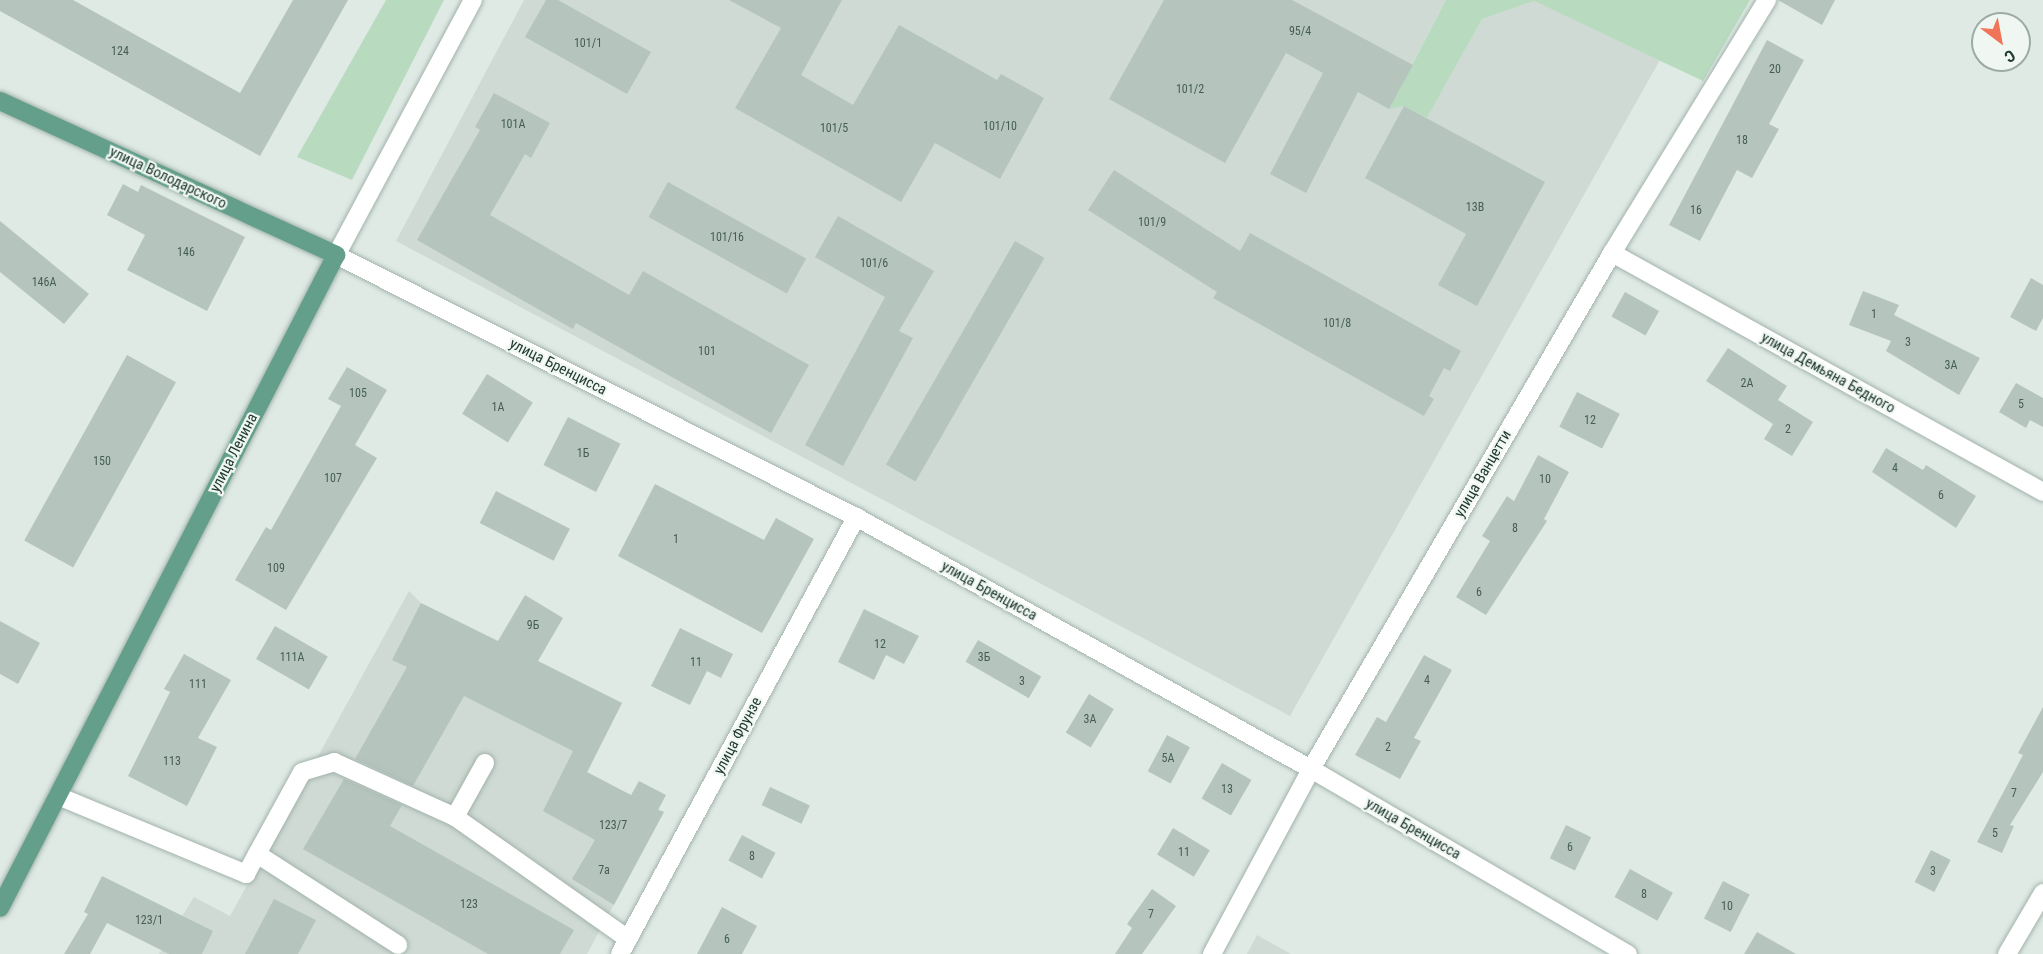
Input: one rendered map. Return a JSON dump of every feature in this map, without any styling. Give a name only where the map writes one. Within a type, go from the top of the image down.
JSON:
[{"type":"main road","name":"улица Володарского","points":[[0,101],[336,255]]},
{"type":"main road","name":"улица Ленина","points":[[0,908],[336,255]]},
{"type":"street","name":"улица Ленина","points":[[336,255],[473,0]]},
{"type":"street","name":"улица Ванцетти","points":[[1212,954],[1311,769],[1612,253],[1767,0]]},
{"type":"street","name":"улица Демьяна Бедного","points":[[1612,253],[2043,492]]},
{"type":"street","name":"улица Бренцисса","points":[[336,255],[856,517],[1311,769],[1628,954]]},
{"type":"street","name":"улица Фрунзе","points":[[624,946],[856,517]]},
{"type":"street","points":[[57,796],[246,874],[302,772],[334,762],[455,817],[624,946]]},
{"type":"street","points":[[455,817],[485,763]]},
{"type":"street","points":[[256,854],[398,945]]},
{"type":"street","points":[[2007,954],[2043,893]]},
{"type":"shaded area","points":[[524,0],[1446,0],[1389,108],[1404,106],[1427,118],[1482,19],[1534,1],[1660,60],[1290,716],[396,241]]},
{"type":"shaded area","points":[[409,591],[421,603],[622,703],[587,773],[664,812],[587,954],[159,954],[194,897],[230,916]]},
{"type":"shaded area","points":[[1257,935],[1291,954],[1247,954]]},
{"type":"green space","points":[[386,0],[444,0],[352,180],[297,157]]},
{"type":"green space","points":[[1446,0],[1750,0],[1703,81],[1534,1],[1482,19],[1427,118],[1404,106],[1389,109]]},
{"type":"building","points":[[0,0],[73,0],[240,93],[293,0],[348,0],[260,156],[0,11]]},
{"type":"building","points":[[546,0],[558,0],[651,52],[627,94],[525,37]]},
{"type":"building","points":[[729,0],[842,0],[801,75],[853,105],[899,25],[997,80],[1001,74],[1044,98],[1000,179],[935,143],[901,202],[735,108],[781,28]]},
{"type":"building","points":[[1164,0],[1292,0],[1413,65],[1389,109],[1358,92],[1306,193],[1270,174],[1323,73],[1286,53],[1225,163],[1109,99]]},
{"type":"building","points":[[1778,0],[1835,0],[1822,25]]},
{"type":"building","points":[[1767,40],[1804,60],[1769,124],[1779,129],[1752,178],[1737,170],[1700,241],[1669,225]]},
{"type":"building","points":[[494,93],[550,123],[531,158],[525,154],[490,215],[629,295],[643,271],[809,365],[771,433],[576,323],[573,329],[417,240],[480,130],[475,127]]},
{"type":"building","points":[[1404,106],[1545,182],[1477,306],[1438,285],[1466,234],[1365,178]]},
{"type":"building","points":[[1114,170],[1240,251],[1250,233],[1461,351],[1450,371],[1444,368],[1429,396],[1434,399],[1424,416],[1213,298],[1217,292],[1088,210]]},
{"type":"building","points":[[668,182],[806,259],[787,294],[649,217]]},
{"type":"building","points":[[123,184],[138,192],[141,185],[245,237],[207,311],[127,270],[145,235],[107,215]]},
{"type":"building","points":[[838,216],[934,271],[899,331],[913,338],[843,466],[805,445],[885,297],[815,257]]},
{"type":"building","points":[[0,221],[89,294],[64,324],[0,272]]},
{"type":"building","points":[[1015,241],[1044,258],[915,481],[886,464]]},
{"type":"building","points":[[2031,278],[2043,285],[2043,318],[2036,331],[2010,317]]},
{"type":"building","points":[[1863,291],[1899,305],[1894,315],[1980,358],[1959,395],[1886,351],[1891,341],[1849,325]]},
{"type":"building","points":[[1625,292],[1659,311],[1646,335],[1611,316]]},
{"type":"building","points":[[1728,348],[1787,386],[1778,400],[1813,422],[1792,456],[1764,439],[1773,424],[1706,381]]},
{"type":"building","points":[[127,355],[176,382],[73,568],[24,540]]},
{"type":"building","points":[[347,367],[387,390],[355,445],[377,458],[286,610],[235,580],[266,527],[271,530],[341,406],[328,399]]},
{"type":"building","points":[[487,374],[533,403],[508,442],[462,414]]},
{"type":"building","points":[[2016,383],[2043,398],[2043,427],[2030,420],[2026,428],[1999,412]]},
{"type":"building","points":[[1577,392],[1620,414],[1602,449],[1559,427]]},
{"type":"building","points":[[568,417],[621,444],[596,492],[543,465]]},
{"type":"building","points":[[1886,448],[1923,470],[1926,465],[1976,496],[1956,528],[1872,472]]},
{"type":"building","points":[[1538,455],[1569,472],[1544,519],[1547,521],[1486,615],[1456,597],[1490,541],[1482,536],[1507,496],[1514,501]]},
{"type":"building","points":[[655,484],[764,540],[776,518],[814,539],[762,633],[618,556]]},
{"type":"building","points":[[496,491],[570,529],[554,561],[480,523]]},
{"type":"building","points":[[525,595],[563,618],[538,661],[622,703],[587,772],[631,795],[639,781],[666,795],[658,810],[664,812],[614,905],[572,879],[595,840],[543,811],[573,751],[464,696],[413,786],[355,759],[407,667],[392,660],[421,603],[498,641]]},
{"type":"building","points":[[864,609],[919,636],[904,664],[886,655],[874,680],[838,662]]},
{"type":"building","points":[[0,621],[40,643],[18,684],[0,674]]},
{"type":"building","points":[[275,626],[328,656],[309,689],[256,659]]},
{"type":"building","points":[[680,628],[733,654],[721,678],[707,671],[690,705],[651,686]]},
{"type":"building","points":[[978,640],[1041,676],[1029,698],[966,662]]},
{"type":"building","points":[[184,654],[231,680],[198,738],[217,747],[187,806],[128,776],[170,692],[164,689]]},
{"type":"building","points":[[1424,655],[1452,670],[1414,738],[1421,741],[1400,779],[1355,755],[1377,717],[1386,722]]},
{"type":"building","points":[[1089,694],[1114,709],[1091,748],[1066,733]]},
{"type":"building","points":[[2043,707],[2043,772],[2010,825],[2014,826],[2002,853],[1977,842],[2023,755],[2018,753]]},
{"type":"building","points":[[1167,735],[1190,747],[1171,783],[1148,771]]},
{"type":"building","points":[[1222,763],[1251,780],[1231,816],[1202,799]]},
{"type":"building","points":[[344,779],[402,805],[390,826],[574,930],[560,954],[488,954],[303,849]]},
{"type":"building","points":[[770,787],[810,806],[801,824],[762,805]]},
{"type":"building","points":[[1566,825],[1591,837],[1575,871],[1550,858]]},
{"type":"building","points":[[1173,828],[1210,850],[1194,877],[1157,855]]},
{"type":"building","points":[[742,835],[776,853],[762,878],[728,861]]},
{"type":"building","points":[[1931,850],[1951,860],[1934,892],[1915,882]]},
{"type":"building","points":[[1630,869],[1673,893],[1657,921],[1614,897]]},
{"type":"building","points":[[102,876],[213,931],[202,954],[169,954],[107,923],[90,954],[64,954],[88,914],[84,912]]},
{"type":"building","points":[[1723,881],[1750,895],[1731,932],[1704,918]]},
{"type":"building","points":[[1152,889],[1176,906],[1142,954],[1115,954],[1132,928],[1127,924]]},
{"type":"building","points":[[274,899],[316,920],[298,954],[245,954]]},
{"type":"building","points":[[722,907],[757,926],[742,954],[697,954]]},
{"type":"building","points":[[1757,932],[1796,954],[1744,954]]}]
